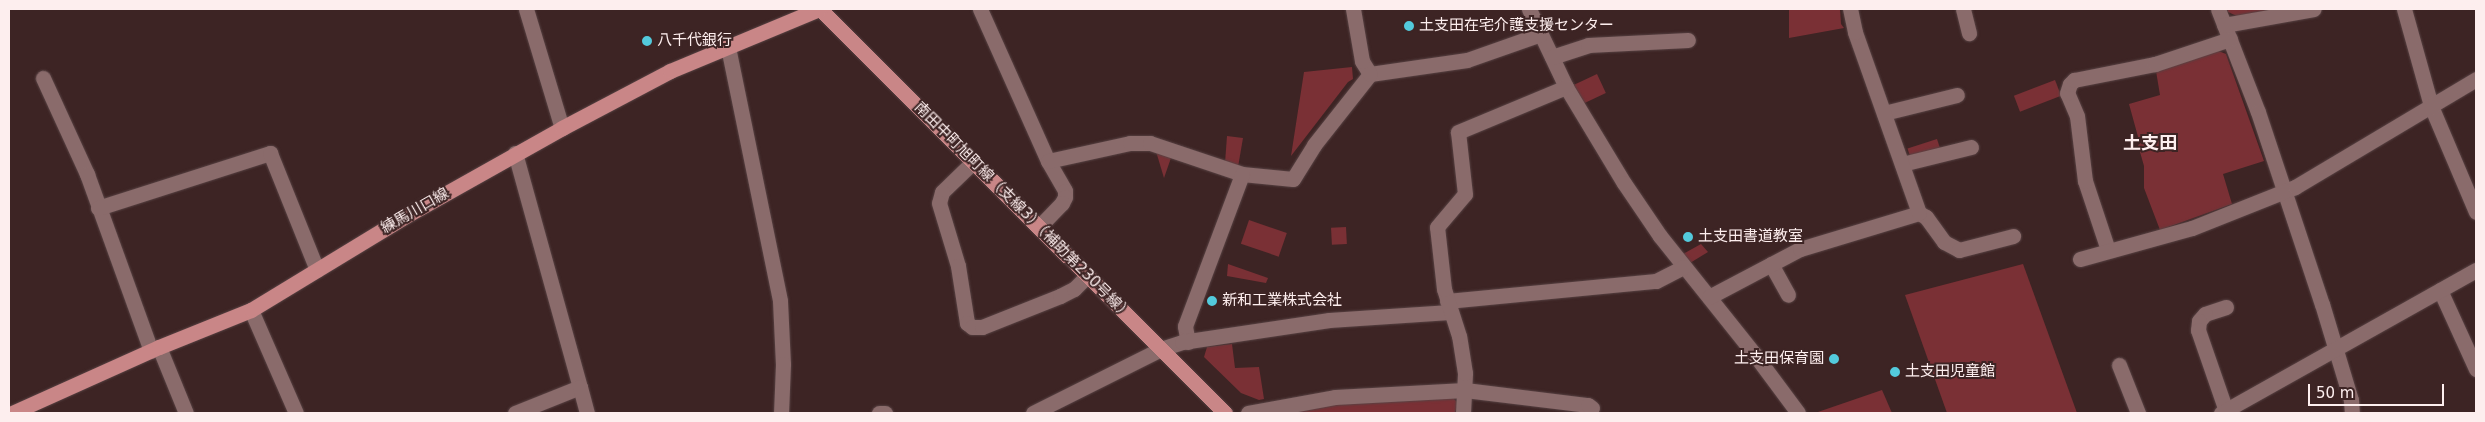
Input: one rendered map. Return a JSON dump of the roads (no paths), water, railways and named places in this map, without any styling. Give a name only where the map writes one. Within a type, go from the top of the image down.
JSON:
[{"type":"main road","name":"練馬川口線","points":[[12,413],[29,409],[155,349],[251,310],[514,154],[562,128],[670,71],[820,9]]},
{"type":"main road","name":"南田中町旭町線（支線3）（補助第230号線）","points":[[820,9],[1225,413]]},
{"type":"street","points":[[526,9],[562,128]]},
{"type":"street","points":[[980,9],[1048,161],[1064,191],[1065,198],[1039,227]]},
{"type":"street","points":[[1353,9],[1362,61],[1370,74]]},
{"type":"street","points":[[1529,9],[1566,87],[1624,183],[1684,267],[1798,413]]},
{"type":"street","points":[[1850,9],[1855,32],[1919,213],[1926,217],[1944,242],[1959,250],[2013,236]]},
{"type":"street","points":[[1963,9],[1969,33]]},
{"type":"street","points":[[2218,9],[2258,112],[2336,348],[2351,400],[2352,413]]},
{"type":"street","points":[[2108,250],[2085,181],[2077,116],[2067,93],[2070,84],[2074,80],[2155,64],[2227,32],[2314,9]]},
{"type":"street","points":[[2404,9],[2431,106],[2470,178],[2476,212]]},
{"type":"street","points":[[1048,161],[1130,143],[1150,143],[1242,174],[1293,179],[1314,145],[1370,74],[1467,60],[1541,34]]},
{"type":"street","points":[[1552,57],[1588,45],[1688,40]]},
{"type":"street","points":[[728,47],[780,301],[784,364],[781,413]]},
{"type":"street","points":[[43,78],[87,174],[98,208],[155,349],[186,413]]},
{"type":"street","points":[[2080,259],[2192,228],[2284,192],[2476,79]]},
{"type":"street","points":[[1463,413],[1465,373],[1459,336],[1448,307],[1437,227],[1465,194],[1458,132],[1566,87]]},
{"type":"street","points":[[1884,113],[1957,95]]},
{"type":"street","points":[[1902,164],[1971,147]]},
{"type":"street","points":[[98,208],[270,153],[317,270]]},
{"type":"street","points":[[514,154],[587,413]]},
{"type":"street","points":[[973,162],[942,192],[939,203],[958,266],[967,323],[972,327],[982,327],[1060,296],[1074,289],[1087,276]]},
{"type":"street","points":[[1188,342],[1185,326],[1242,174]]},
{"type":"street","points":[[1709,298],[1800,249],[1919,213]]},
{"type":"street","points":[[1771,264],[1788,295]]},
{"type":"street","points":[[1033,413],[1057,408],[1161,349],[1188,342],[1329,320],[1656,282],[1684,267]]},
{"type":"street","points":[[2226,307],[2205,314],[2199,321],[2198,330],[2224,412],[2476,270]]},
{"type":"street","points":[[2440,290],[2476,369]]},
{"type":"street","points":[[251,310],[296,413]]},
{"type":"street","points":[[2119,364],[2138,413]]},
{"type":"street","points":[[515,413],[580,387]]},
{"type":"street","points":[[1248,413],[1335,397],[1465,390],[1588,405],[1592,408]]},
{"type":"street","points":[[879,413],[885,413]]},
{"type":"place","name":"土支田在宅介護支援センター","points":[[1409,26]]},
{"type":"place","name":"八千代銀行","points":[[647,41]]},
{"type":"place","name":"土支田書道教室","points":[[1688,237]]},
{"type":"place","name":"新和工業株式会社","points":[[1212,301]]},
{"type":"place","name":"土支田保育園","points":[[1834,359]]},
{"type":"place","name":"土支田児童館","points":[[1895,372]]},
{"type":"district","name":"土支田","points":[[2150,143]]}]
